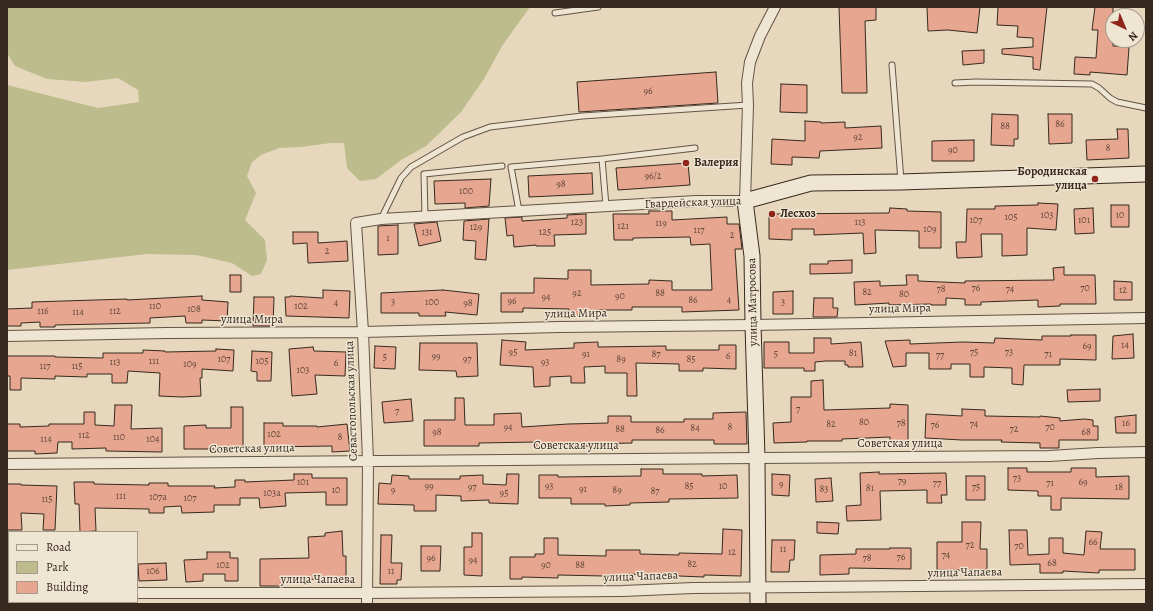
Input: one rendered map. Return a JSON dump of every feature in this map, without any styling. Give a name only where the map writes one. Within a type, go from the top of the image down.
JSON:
[{"type":"street","name":"улица Матросова","points":[[758,604],[757,458],[752,256],[745,201],[748,105],[747,83],[750,62],[760,36],[775,7]]},
{"type":"street","name":"Гвардейская улица","points":[[381,219],[696,201],[745,201],[811,183],[901,182],[1146,174]]},
{"type":"street","name":"Севастопольская улица","points":[[367,604],[368,461],[363,332],[356,223],[381,219]]},
{"type":"street","name":"улица Мира","points":[[7,336],[166,333],[363,332],[559,327],[1146,318]]},
{"type":"street","name":"Советская улица","points":[[7,464],[1049,456],[1146,452]]},
{"type":"street","name":"улица Чапаева","points":[[138,593],[623,591],[693,588],[1146,584]]},
{"type":"lane","points":[[555,13],[598,7]]},
{"type":"lane","points":[[892,65],[901,182]]},
{"type":"lane","points":[[955,83],[1092,84],[1116,102],[1146,108]]},
{"type":"lane","points":[[381,219],[401,178],[411,167],[463,137],[490,127],[582,116],[748,105]]},
{"type":"lane","points":[[519,211],[511,167],[602,159],[695,148]]},
{"type":"lane","points":[[602,159],[606,206]]},
{"type":"lane","points":[[426,217],[424,174],[502,166]]},
{"type":"green space","points":[[7,7],[530,7],[502,46],[484,79],[461,112],[426,146],[401,160],[376,179],[360,181],[347,168],[344,143],[279,148],[261,155],[252,162],[247,176],[256,193],[245,220],[265,240],[267,260],[261,274],[252,276],[232,263],[196,255],[147,254],[7,270],[7,85],[98,108],[139,102],[138,90],[118,78],[86,82],[47,79],[15,66],[7,53]]},
{"type":"building","points":[[839,7],[876,7],[876,20],[865,21],[867,93],[842,93]]},
{"type":"building","points":[[927,7],[980,7],[977,33],[948,30],[928,31]]},
{"type":"building","points":[[998,7],[1047,7],[1040,70],[1033,69],[1033,57],[1002,54],[1002,49],[1033,47],[1033,38],[1017,37],[1018,26],[997,25]]},
{"type":"building","points":[[1095,7],[1113,7],[1105,8],[1105,48],[1129,48],[1127,75],[1090,72],[1090,75],[1074,74],[1075,57],[1096,58],[1098,30],[1092,30]]},
{"type":"building","points":[[984,50],[984,63],[963,65],[962,51]]},
{"type":"building","points":[[716,72],[718,103],[579,112],[577,82]]},
{"type":"building","points":[[781,84],[807,85],[807,113],[780,112]]},
{"type":"building","points":[[992,114],[1018,115],[1018,139],[1014,139],[1014,146],[991,145]]},
{"type":"building","points":[[1048,114],[1072,114],[1072,143],[1049,144]]},
{"type":"building","points":[[805,121],[821,123],[845,122],[845,128],[881,126],[882,148],[820,151],[819,158],[792,157],[792,165],[771,164],[772,139],[805,141]]},
{"type":"building","points":[[1117,129],[1128,129],[1129,158],[1087,160],[1086,140],[1118,139]]},
{"type":"building","points":[[974,140],[974,161],[932,161],[932,141]]},
{"type":"building","points":[[688,163],[690,185],[618,190],[616,168]]},
{"type":"building","points":[[592,173],[593,194],[529,197],[528,176]]},
{"type":"building","points":[[491,179],[489,206],[465,208],[465,203],[435,204],[434,181]]},
{"type":"building","points":[[1038,203],[1058,204],[1056,230],[1027,228],[1027,255],[1002,256],[1002,234],[981,234],[982,257],[957,258],[956,242],[966,242],[967,209],[995,209],[995,206],[1038,205]]},
{"type":"building","points":[[1111,205],[1129,205],[1129,227],[1111,227]]},
{"type":"building","points":[[890,208],[907,209],[907,211],[941,212],[941,248],[919,248],[919,231],[875,230],[876,253],[864,254],[863,233],[814,235],[814,229],[792,229],[792,240],[769,239],[769,214],[889,213]]},
{"type":"building","points":[[1093,208],[1094,233],[1075,234],[1074,209]]},
{"type":"building","points":[[649,211],[672,211],[672,220],[727,217],[727,224],[739,224],[742,249],[735,249],[739,310],[682,312],[682,307],[632,307],[632,310],[596,310],[596,315],[569,316],[569,309],[523,308],[523,312],[501,312],[501,293],[534,293],[534,278],[568,279],[568,270],[591,270],[591,285],[649,284],[649,280],[672,281],[672,290],[712,290],[710,244],[691,245],[690,237],[633,238],[633,240],[614,240],[613,214],[649,214]]},
{"type":"building","points":[[586,214],[586,234],[554,235],[555,246],[536,245],[514,247],[513,235],[507,236],[505,218],[522,217],[522,221],[567,218],[567,215]]},
{"type":"building","points":[[489,219],[486,260],[475,259],[476,241],[463,240],[464,221]]},
{"type":"building","points":[[437,222],[441,241],[419,246],[414,224]]},
{"type":"building","points":[[398,225],[398,254],[378,255],[378,226]]},
{"type":"building","points":[[293,232],[318,232],[318,243],[347,241],[348,261],[308,263],[307,243],[293,244]]},
{"type":"building","points":[[852,260],[852,273],[810,274],[810,264],[828,264],[828,261]]},
{"type":"building","points":[[1064,267],[1064,275],[1095,275],[1096,304],[1060,304],[1060,306],[1038,307],[1038,300],[981,302],[981,305],[965,305],[965,299],[946,298],[946,305],[889,305],[889,303],[855,305],[854,282],[880,281],[880,286],[907,285],[906,275],[918,275],[918,281],[965,283],[965,281],[1054,280],[1053,268]]},
{"type":"building","points":[[230,275],[241,275],[241,292],[230,292]]},
{"type":"building","points":[[1114,281],[1132,282],[1132,300],[1114,300]]},
{"type":"building","points":[[323,290],[350,291],[349,318],[286,316],[285,297],[323,298]]},
{"type":"building","points":[[443,290],[479,294],[477,315],[445,312],[446,316],[419,316],[419,313],[381,313],[381,293]]},
{"type":"building","points":[[793,291],[793,314],[773,314],[773,292]]},
{"type":"building","points":[[202,296],[202,300],[228,302],[227,321],[202,320],[202,323],[186,323],[185,316],[150,318],[150,323],[55,325],[55,327],[40,327],[40,322],[21,323],[21,326],[7,326],[7,309],[32,308],[32,302],[127,300]]},
{"type":"building","points":[[254,297],[274,297],[273,326],[253,326]]},
{"type":"building","points":[[814,298],[833,298],[833,308],[838,308],[837,317],[813,317]]},
{"type":"building","points":[[1133,334],[1134,358],[1112,359],[1113,336]]},
{"type":"building","points":[[1096,335],[1096,360],[1060,359],[1060,365],[1024,365],[1023,385],[1012,384],[1012,368],[984,367],[984,377],[970,377],[970,364],[951,364],[951,369],[929,369],[929,353],[906,353],[906,366],[893,367],[885,341],[910,340],[910,344],[963,342],[994,343],[995,338],[1042,340],[1042,336]]},
{"type":"building","points":[[814,338],[831,338],[831,344],[861,342],[863,367],[848,367],[848,365],[845,365],[845,361],[826,361],[815,362],[815,371],[804,371],[804,368],[764,368],[764,342],[789,342],[789,353],[814,353]]},
{"type":"building","points":[[502,340],[526,342],[525,350],[574,348],[574,343],[598,342],[598,347],[666,346],[666,350],[719,350],[719,345],[736,345],[736,369],[703,368],[703,371],[679,371],[679,364],[636,363],[637,396],[627,396],[627,373],[605,373],[605,366],[584,367],[585,383],[571,383],[571,376],[550,377],[550,386],[534,387],[533,367],[500,365]]},
{"type":"building","points":[[420,343],[477,343],[478,376],[457,377],[456,371],[419,370]]},
{"type":"building","points":[[375,346],[396,347],[395,369],[374,368]]},
{"type":"building","points":[[313,347],[314,351],[346,352],[345,376],[315,375],[317,394],[292,396],[289,349]]},
{"type":"building","points":[[216,349],[234,350],[233,371],[202,369],[202,378],[200,378],[201,396],[159,396],[160,373],[128,371],[127,383],[112,383],[112,374],[87,374],[87,377],[55,376],[55,379],[21,378],[21,390],[10,390],[10,376],[7,376],[7,356],[103,358],[103,353],[143,353],[143,350],[165,352],[216,351]]},
{"type":"building","points":[[252,351],[272,352],[271,381],[257,381],[257,372],[251,371]]},
{"type":"building","points":[[823,380],[824,410],[890,408],[890,404],[908,405],[908,443],[890,443],[890,437],[842,439],[842,441],[774,443],[773,423],[791,422],[791,397],[811,397],[811,381]]},
{"type":"building","points":[[1100,389],[1100,401],[1068,402],[1067,390]]},
{"type":"building","points":[[455,398],[464,398],[465,425],[494,425],[494,414],[521,413],[522,427],[608,423],[608,416],[631,416],[631,422],[684,422],[684,419],[713,419],[713,413],[746,412],[747,444],[714,444],[714,440],[632,440],[632,443],[590,444],[590,446],[559,446],[559,448],[536,449],[536,442],[479,443],[479,446],[424,446],[424,420],[455,420]]},
{"type":"building","points":[[411,399],[413,421],[384,423],[382,402]]},
{"type":"building","points":[[115,405],[132,405],[131,429],[162,428],[162,452],[106,451],[106,448],[72,449],[72,442],[58,442],[57,453],[35,454],[35,451],[7,451],[7,424],[20,424],[20,427],[49,426],[49,424],[84,424],[84,412],[95,412],[95,425],[114,426]]},
{"type":"building","points":[[231,407],[243,407],[243,449],[184,449],[184,426],[206,425],[206,428],[231,428]]},
{"type":"building","points":[[962,409],[985,410],[985,416],[1040,416],[1060,418],[1060,421],[1084,419],[1093,420],[1093,426],[1098,426],[1098,440],[1059,440],[1059,448],[1040,448],[1040,443],[1001,442],[1002,440],[925,438],[926,414],[962,416]]},
{"type":"building","points":[[1136,415],[1136,433],[1116,433],[1115,417]]},
{"type":"building","points":[[264,423],[283,423],[283,426],[317,427],[347,424],[350,451],[332,452],[332,446],[264,447]]},
{"type":"building","points":[[1008,468],[1027,468],[1027,472],[1071,472],[1071,468],[1096,468],[1096,477],[1129,476],[1129,499],[1061,498],[1061,510],[1051,510],[1051,496],[1038,496],[1038,491],[1008,490]]},
{"type":"building","points":[[641,469],[663,469],[663,474],[702,474],[702,476],[737,475],[738,498],[669,499],[669,502],[630,503],[630,505],[605,506],[605,504],[571,504],[571,498],[539,498],[539,475],[558,475],[558,477],[641,476]]},
{"type":"building","points":[[879,472],[879,474],[946,473],[947,495],[941,495],[942,503],[927,503],[927,490],[880,491],[881,520],[847,521],[846,506],[861,505],[860,473]]},
{"type":"building","points":[[294,474],[312,474],[312,478],[347,478],[347,505],[326,505],[326,492],[285,493],[286,506],[260,508],[259,498],[240,498],[240,505],[214,505],[214,512],[182,513],[181,506],[164,507],[164,513],[149,513],[149,509],[95,508],[96,531],[80,531],[79,504],[75,504],[74,482],[149,485],[149,483],[168,483],[168,486],[215,486],[214,488],[235,487],[235,480],[245,480],[245,482],[294,480]]},
{"type":"building","points":[[507,474],[519,474],[518,504],[489,503],[489,500],[461,501],[461,496],[436,495],[436,511],[414,511],[414,505],[378,504],[379,483],[391,484],[392,475],[409,476],[409,479],[460,479],[460,476],[483,475],[483,484],[506,485]]},
{"type":"building","points":[[772,474],[790,475],[789,496],[772,495]]},
{"type":"building","points":[[966,476],[985,476],[985,500],[966,500]]},
{"type":"building","points":[[831,478],[833,501],[816,502],[815,479]]},
{"type":"building","points":[[7,484],[57,486],[55,530],[43,530],[44,514],[21,513],[22,530],[7,530]]},
{"type":"building","points":[[817,522],[839,523],[838,534],[817,533]]},
{"type":"building","points":[[962,522],[981,522],[980,549],[987,549],[987,570],[937,570],[937,542],[962,542]]},
{"type":"building","points":[[723,529],[742,530],[741,576],[704,575],[704,577],[628,574],[628,580],[604,580],[604,576],[558,575],[558,578],[522,577],[522,579],[510,579],[510,557],[535,557],[535,554],[544,554],[544,538],[558,538],[558,555],[606,556],[606,550],[640,550],[640,554],[722,554]]},
{"type":"building","points":[[1009,530],[1027,530],[1028,555],[1049,554],[1049,538],[1063,538],[1063,553],[1084,555],[1086,531],[1102,532],[1100,549],[1135,549],[1135,570],[1099,570],[1099,573],[1063,571],[1063,573],[1040,573],[1040,564],[1010,565]]},
{"type":"building","points":[[342,531],[343,556],[346,556],[346,581],[323,582],[323,579],[283,580],[283,586],[260,586],[260,559],[309,558],[308,537],[325,536],[325,533]]},
{"type":"building","points":[[472,533],[482,533],[482,576],[464,575],[464,547],[472,547]]},
{"type":"building","points":[[381,535],[392,535],[391,563],[402,563],[401,580],[397,580],[397,584],[380,584]]},
{"type":"building","points":[[772,540],[795,540],[794,560],[790,560],[789,572],[771,572]]},
{"type":"building","points":[[421,546],[441,546],[440,571],[421,571]]},
{"type":"building","points":[[911,548],[911,569],[849,568],[849,574],[820,575],[820,555],[856,554],[856,549]]},
{"type":"building","points":[[207,552],[230,552],[230,558],[238,558],[238,581],[225,581],[225,574],[203,574],[203,581],[186,582],[184,560],[207,559]]},
{"type":"building","points":[[166,563],[167,580],[139,581],[138,564]]},
{"type":"place","name":"Валерия","points":[[686,163]]},
{"type":"place","name":"Бородинская улица","points":[[1095,179]]},
{"type":"place","name":"Лесхоз","points":[[772,214]]}]
